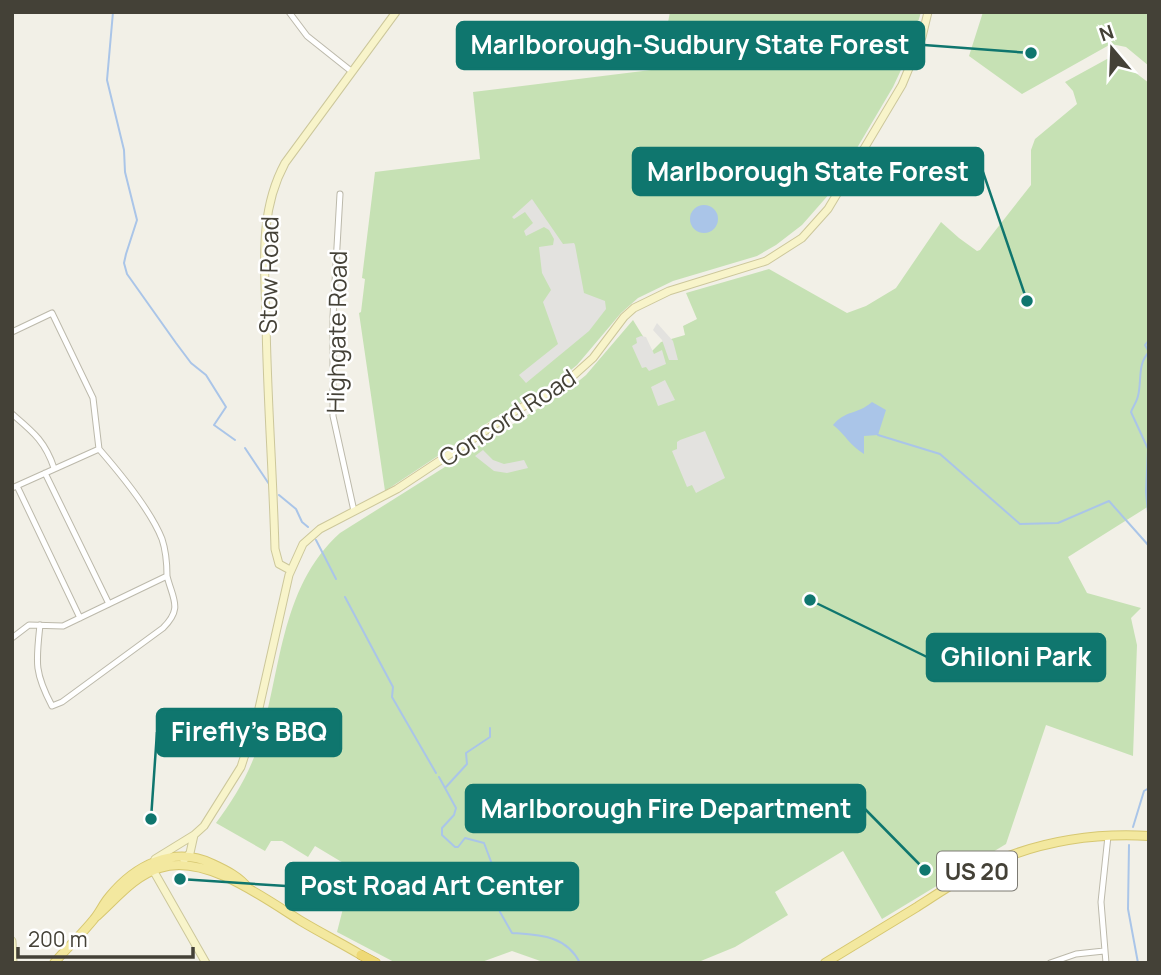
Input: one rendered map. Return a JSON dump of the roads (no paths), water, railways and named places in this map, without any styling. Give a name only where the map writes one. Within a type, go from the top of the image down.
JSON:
[{"type":"highway","points":[[359,959],[376,963]]},
{"type":"main road","name":"US 20","points":[[825,963],[948,887],[1005,857],[1050,844],[1108,836],[1149,836]]},
{"type":"main road","points":[[55,961],[97,916],[149,868],[185,860],[248,888],[359,959]]},
{"type":"street","points":[[289,12],[307,36],[351,71]]},
{"type":"street","name":"Stow Road","points":[[290,570],[279,564],[275,549],[263,277],[265,225],[274,187],[285,163],[396,12]]},
{"type":"street","name":"Concord Road","points":[[149,868],[194,835],[215,812],[235,779],[257,717],[290,570],[297,554],[311,535],[397,489],[515,411],[574,377],[601,349],[625,317],[645,301],[766,261],[803,239],[828,209],[902,85],[922,37],[928,12]]},
{"type":"street","name":"Highgate Road","points":[[340,194],[333,317],[332,416],[354,511]]},
{"type":"street","points":[[12,332],[52,313],[93,398],[99,449],[117,470],[161,538],[167,576],[176,602],[174,617],[163,628],[62,702],[52,706],[40,683],[36,663],[40,625]]},
{"type":"street","points":[[12,414],[37,434],[49,453],[54,468]]},
{"type":"street","points":[[80,618],[15,487],[99,449]]},
{"type":"street","points":[[45,473],[108,604]]},
{"type":"street","points":[[12,638],[29,625],[63,626],[167,576]]},
{"type":"street","points":[[185,860],[190,853],[194,835]]},
{"type":"street","points":[[1106,963],[1101,902],[1108,836]]},
{"type":"street","points":[[184,842],[185,860]]},
{"type":"street","points":[[149,868],[206,963]]},
{"type":"street","points":[[12,941],[15,963]]},
{"type":"street","points":[[1050,963],[1076,954],[1104,951]]},
{"type":"water","points":[[704,205],[714,209],[718,219],[714,229],[704,233],[694,229],[690,219],[694,209]]},
{"type":"water","points":[[872,402],[886,410],[878,435],[864,436],[864,454],[833,425],[842,417]]},
{"type":"waterway","points":[[113,12],[107,80],[137,220],[124,263],[127,274],[191,363],[206,375],[226,407],[214,425],[235,440]]},
{"type":"waterway","points":[[1149,340],[1145,345],[1149,352],[1141,367],[1138,396],[1131,412],[1148,449],[1146,492],[1149,523]]},
{"type":"waterway","points":[[878,435],[940,454],[1020,524],[1058,523],[1109,501],[1149,546]]},
{"type":"waterway","points":[[245,448],[269,484]]},
{"type":"waterway","points":[[279,495],[296,509],[302,522],[308,527]]},
{"type":"waterway","points":[[316,540],[336,579]]},
{"type":"waterway","points":[[345,597],[393,687],[392,697],[436,773]]},
{"type":"waterway","points":[[445,788],[467,764],[466,753],[490,737],[490,728]]},
{"type":"waterway","points":[[439,777],[456,808],[454,815],[442,828],[442,835],[455,847],[465,838],[484,843],[498,880],[497,900],[500,912],[512,933],[551,938],[567,947],[580,963]]},
{"type":"waterway","points":[[1133,827],[1144,791],[1149,788]]},
{"type":"waterway","points":[[1129,845],[1128,909],[1138,963]]},
{"type":"place","name":"Marlborough-Sudbury State Forest","points":[[1031,53]]},
{"type":"place","name":"Marlborough State Forest","points":[[1027,301]]},
{"type":"place","name":"Ghiloni Park","points":[[810,600]]},
{"type":"place","name":"Firefly's BBQ","points":[[151,819]]},
{"type":"place","name":"Marlborough Fire Department","points":[[925,870]]},
{"type":"place","name":"Post Road Art Center","points":[[180,879]]}]
